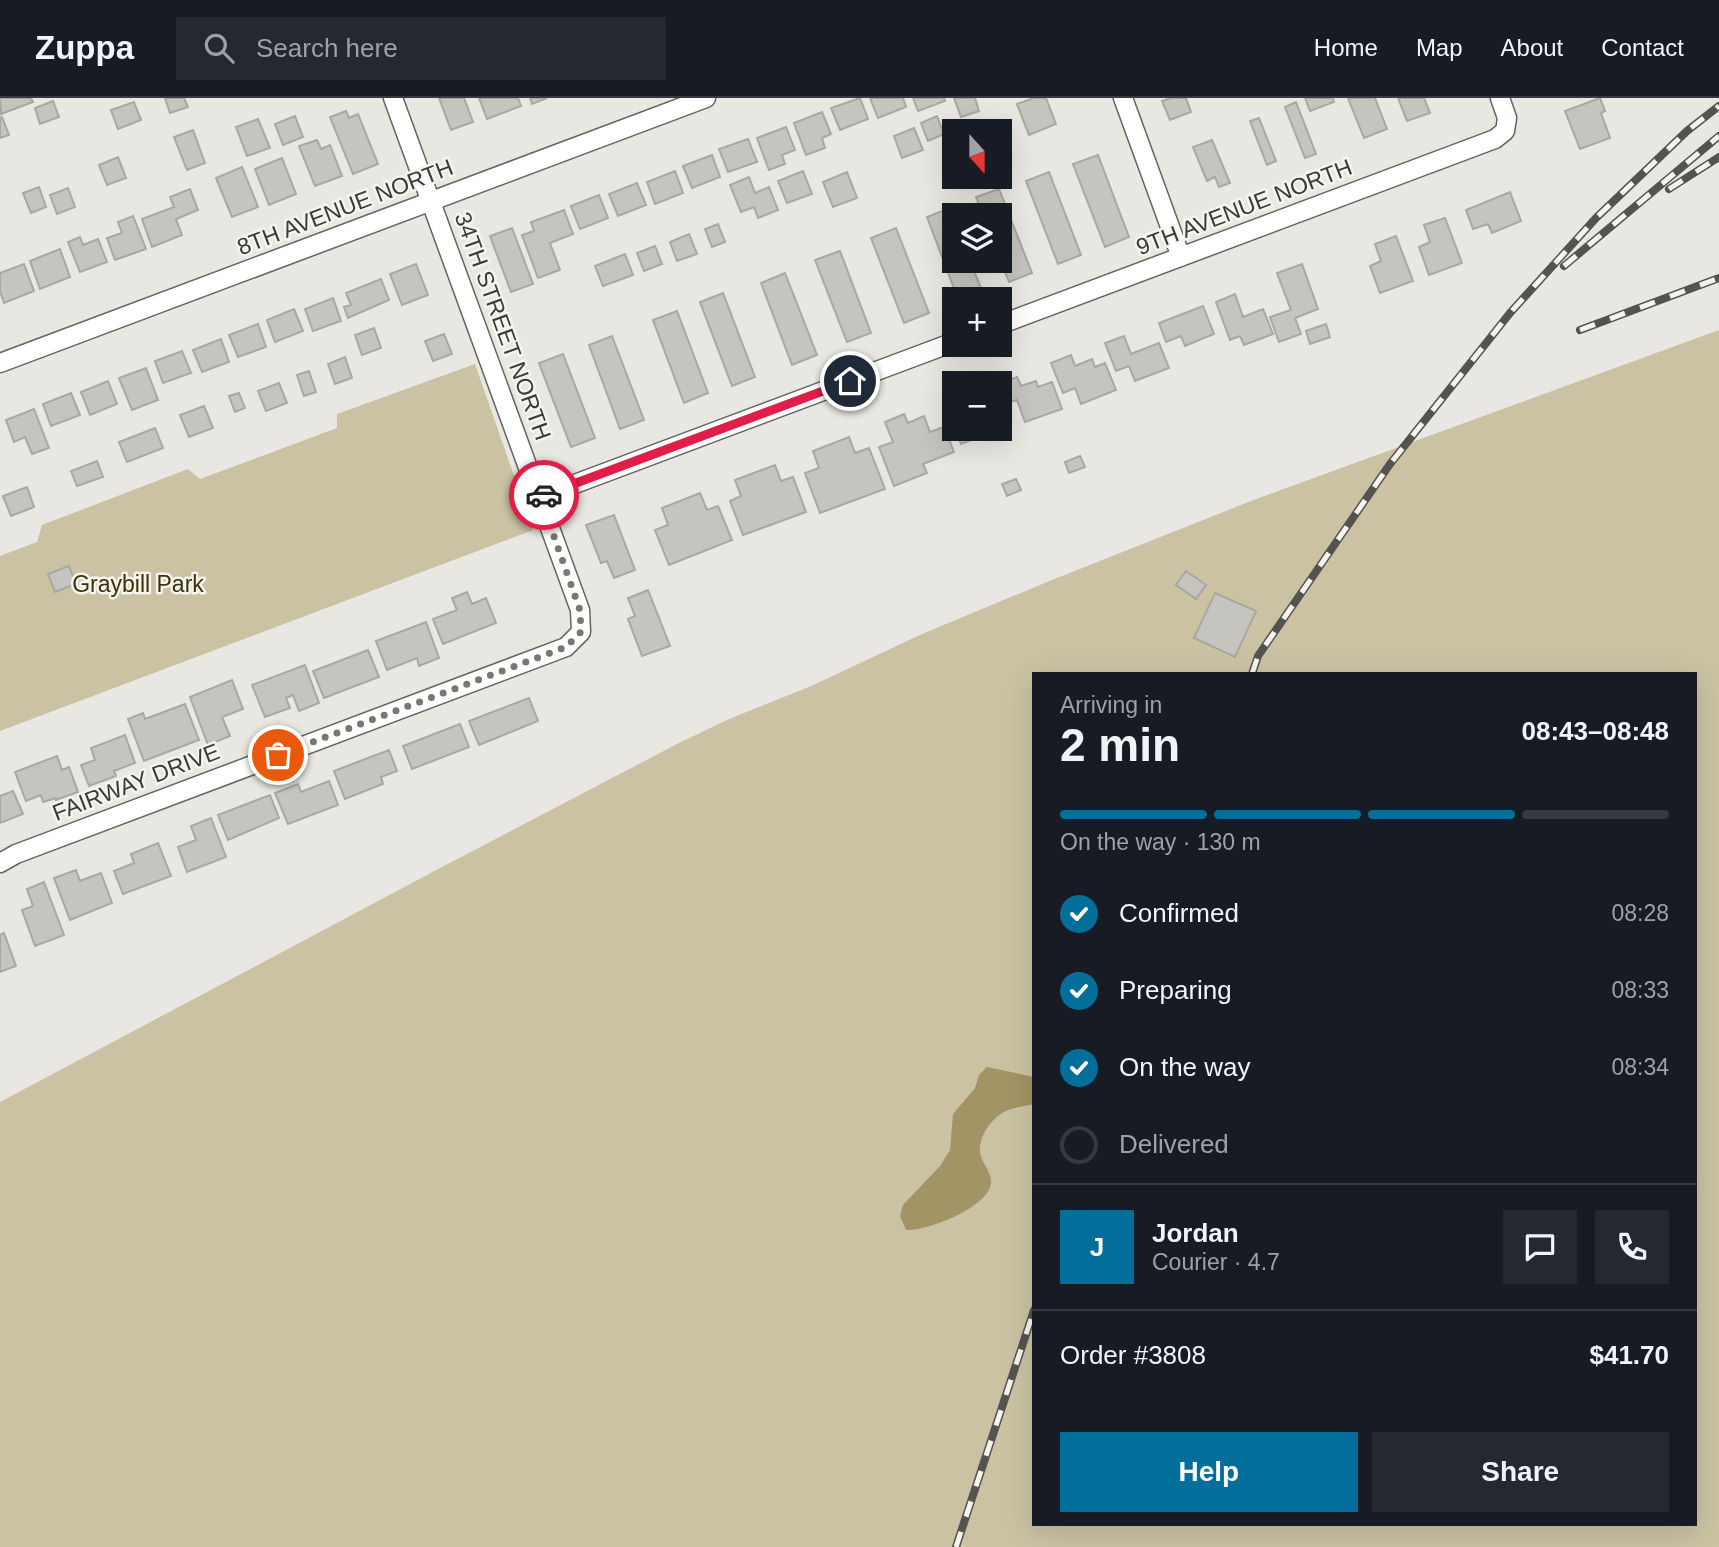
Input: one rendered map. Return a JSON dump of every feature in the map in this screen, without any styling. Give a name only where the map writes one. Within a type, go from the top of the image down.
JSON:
[{"type":"street","name":"34TH STREET NORTH","points":[[393,98],[580,610],[581,632],[566,647]]},
{"type":"street","name":"8TH AVENUE NORTH","points":[[0,363],[706,98]]},
{"type":"street","points":[[1123,98],[1181,257]]},
{"type":"street","name":"9TH AVENUE NORTH","points":[[1012,320],[1495,139],[1505,131],[1507,118],[1500,98]]},
{"type":"street","points":[[540,497],[942,346]]},
{"type":"street","name":"FAIRWAY DRIVE","points":[[0,863],[16,854],[566,647]]},
{"type":"green space","points":[[1719,330],[1719,1547],[0,1547],[0,1102],[677,744],[922,634],[1251,501]]},
{"type":"green space","name":"Graybill Park","points":[[475,364],[533,530],[0,731],[0,556],[37,542],[42,525],[188,469],[200,479],[337,428],[337,414]]},
{"type":"shaded area","points":[[987,1067],[1032,1077],[1032,1104],[1002,1113],[984,1134],[980,1153],[991,1183],[988,1192],[980,1201],[942,1222],[906,1230],[900,1216],[903,1205],[940,1166],[950,1150],[953,1114],[975,1088],[979,1075]]},
{"type":"building","points":[[0,98],[31,98],[33,102],[1,114]]},
{"type":"building","points":[[165,98],[184,98],[188,107],[170,113]]},
{"type":"building","points":[[439,98],[464,98],[473,122],[451,130]]},
{"type":"building","points":[[479,98],[518,98],[521,106],[487,119]]},
{"type":"building","points":[[530,98],[547,98],[532,104]]},
{"type":"building","points":[[860,98],[868,119],[840,130],[831,108]]},
{"type":"building","points":[[870,98],[903,98],[906,107],[878,118]]},
{"type":"building","points":[[913,98],[944,98],[945,101],[918,111]]},
{"type":"building","points":[[954,98],[975,98],[979,111],[961,117]]},
{"type":"building","points":[[1034,98],[1046,98],[1056,124],[1029,135],[1017,104]]},
{"type":"building","points":[[1186,98],[1191,112],[1170,120],[1162,101]]},
{"type":"building","points":[[1305,98],[1333,98],[1334,102],[1310,111]]},
{"type":"building","points":[[1348,98],[1375,98],[1387,129],[1364,138]]},
{"type":"building","points":[[1398,98],[1424,98],[1430,113],[1407,121]]},
{"type":"building","points":[[1600,98],[1605,111],[1601,113],[1610,138],[1580,149],[1565,111]]},
{"type":"building","points":[[53,101],[59,117],[40,124],[35,108]]},
{"type":"building","points":[[134,102],[141,120],[118,129],[111,110]]},
{"type":"building","points":[[1296,102],[1316,154],[1305,158],[1285,107]]},
{"type":"building","points":[[346,111],[349,118],[358,114],[378,164],[353,174],[330,117]]},
{"type":"building","points":[[822,112],[831,134],[822,138],[825,148],[806,155],[794,123]]},
{"type":"building","points":[[295,116],[303,137],[283,145],[275,124]]},
{"type":"building","points":[[937,116],[942,135],[928,141],[921,123]]},
{"type":"building","points":[[2,117],[9,135],[0,138],[0,118]]},
{"type":"building","points":[[1259,118],[1276,161],[1267,165],[1250,121]]},
{"type":"building","points":[[258,119],[270,148],[247,156],[236,127]]},
{"type":"building","points":[[786,127],[795,150],[782,155],[785,164],[769,170],[757,138]]},
{"type":"building","points":[[914,128],[923,150],[902,158],[894,136]]},
{"type":"building","points":[[193,130],[205,163],[187,170],[174,137]]},
{"type":"building","points":[[748,139],[757,162],[728,172],[719,149]]},
{"type":"building","points":[[317,140],[321,149],[330,145],[342,176],[315,186],[299,146]]},
{"type":"building","points":[[1212,140],[1230,183],[1219,187],[1215,177],[1207,181],[1193,147]]},
{"type":"building","points":[[712,155],[720,177],[692,188],[683,166]]},
{"type":"building","points":[[1098,155],[1129,237],[1105,247],[1073,164]]},
{"type":"building","points":[[118,157],[126,178],[107,185],[99,165]]},
{"type":"building","points":[[282,158],[296,194],[269,205],[255,169]]},
{"type":"building","points":[[242,167],[258,207],[232,217],[216,178]]},
{"type":"building","points":[[675,171],[683,193],[655,204],[647,182]]},
{"type":"building","points":[[803,171],[812,194],[787,203],[778,181]]},
{"type":"building","points":[[847,172],[857,198],[833,207],[823,182]]},
{"type":"building","points":[[1049,172],[1081,255],[1058,264],[1026,181]]},
{"type":"building","points":[[749,177],[755,193],[769,187],[778,210],[758,218],[754,207],[741,212],[730,185]]},
{"type":"building","points":[[637,183],[646,205],[618,216],[609,194]]},
{"type":"building","points":[[39,187],[46,207],[31,213],[23,193]]},
{"type":"building","points":[[68,188],[75,207],[57,214],[50,195]]},
{"type":"building","points":[[190,189],[198,210],[176,219],[182,235],[152,247],[142,219],[174,207],[170,197]]},
{"type":"building","points":[[999,189],[1004,203],[978,203],[976,197]]},
{"type":"building","points":[[1510,192],[1521,221],[1492,233],[1488,224],[1473,229],[1466,210]]},
{"type":"building","points":[[599,195],[608,218],[580,229],[571,206]]},
{"type":"building","points":[[564,210],[573,234],[550,243],[560,270],[538,278],[522,235],[534,231],[531,222]]},
{"type":"building","points":[[942,211],[942,257],[927,217]]},
{"type":"building","points":[[133,216],[146,249],[115,260],[107,238],[122,233],[118,222]]},
{"type":"building","points":[[1445,218],[1462,263],[1429,275],[1419,247],[1430,242],[1424,225]]},
{"type":"building","points":[[1012,222],[1032,273],[1009,282],[1005,273],[1012,273]]},
{"type":"building","points":[[718,224],[725,242],[712,247],[705,229]]},
{"type":"building","points":[[512,228],[533,284],[511,292],[490,236]]},
{"type":"building","points":[[896,228],[929,313],[904,323],[871,238]]},
{"type":"building","points":[[689,234],[697,254],[677,261],[670,242]]},
{"type":"building","points":[[1396,236],[1413,281],[1380,293],[1370,266],[1381,261],[1375,244]]},
{"type":"building","points":[[80,237],[83,245],[98,239],[107,262],[80,272],[68,242]]},
{"type":"building","points":[[655,246],[662,264],[644,271],[637,253]]},
{"type":"building","points":[[60,249],[70,277],[40,289],[30,261]]},
{"type":"building","points":[[840,251],[871,333],[847,342],[815,260]]},
{"type":"building","points":[[625,254],[633,275],[603,286],[595,266]]},
{"type":"building","points":[[24,264],[34,291],[4,303],[0,291],[0,273]]},
{"type":"building","points":[[416,264],[428,295],[402,305],[390,274]]},
{"type":"building","points":[[1302,264],[1318,309],[1295,318],[1301,334],[1279,342],[1270,317],[1291,310],[1277,273]]},
{"type":"building","points":[[785,273],[817,355],[792,365],[761,283]]},
{"type":"building","points":[[948,273],[975,273],[981,287],[953,287]]},
{"type":"building","points":[[381,279],[389,300],[348,318],[344,307],[351,305],[346,293]]},
{"type":"building","points":[[723,293],[755,377],[732,386],[700,302]]},
{"type":"building","points":[[1235,294],[1243,317],[1263,309],[1273,334],[1244,345],[1240,336],[1230,340],[1216,302]]},
{"type":"building","points":[[333,298],[341,321],[313,331],[305,309]]},
{"type":"building","points":[[1203,306],[1214,334],[1185,346],[1181,336],[1166,342],[1159,323]]},
{"type":"building","points":[[294,309],[303,331],[275,342],[267,320]]},
{"type":"building","points":[[677,311],[708,393],[684,403],[653,320]]},
{"type":"building","points":[[258,324],[266,347],[238,357],[229,335]]},
{"type":"building","points":[[1326,324],[1330,337],[1310,344],[1306,331]]},
{"type":"building","points":[[374,328],[381,348],[362,355],[355,335]]},
{"type":"building","points":[[444,334],[452,354],[433,361],[425,341]]},
{"type":"building","points":[[612,336],[644,420],[620,429],[589,345]]},
{"type":"building","points":[[1124,336],[1131,354],[1159,343],[1169,368],[1135,381],[1129,366],[1116,371],[1105,343]]},
{"type":"building","points":[[221,339],[229,362],[202,372],[193,350]]},
{"type":"building","points":[[182,351],[191,373],[163,383],[155,361]]},
{"type":"building","points":[[563,354],[595,438],[571,447],[539,363]]},
{"type":"building","points":[[1071,355],[1075,366],[1092,359],[1095,367],[1105,363],[1116,390],[1081,404],[1075,388],[1063,393],[1051,363]]},
{"type":"building","points":[[345,357],[352,378],[335,384],[328,364]]},
{"type":"building","points":[[146,368],[158,400],[132,410],[119,378]]},
{"type":"building","points":[[309,371],[316,392],[304,396],[297,375]]},
{"type":"building","points":[[1017,377],[1021,386],[1036,381],[1038,387],[1052,382],[1062,409],[1025,422],[1017,400],[1012,402],[1012,379]]},
{"type":"building","points":[[108,381],[117,404],[90,415],[81,392]]},
{"type":"building","points":[[279,383],[287,403],[266,411],[258,391]]},
{"type":"building","points":[[71,393],[80,415],[51,426],[43,404]]},
{"type":"building","points":[[239,393],[245,408],[235,412],[229,396]]},
{"type":"building","points":[[204,406],[213,428],[189,437],[180,415]]},
{"type":"building","points":[[34,409],[49,448],[32,454],[25,437],[14,442],[6,420]]},
{"type":"building","points":[[904,414],[908,423],[924,416],[930,432],[942,428],[942,441],[950,441],[954,452],[923,464],[927,473],[894,486],[879,447],[893,442],[885,422]]},
{"type":"building","points":[[155,428],[163,448],[127,462],[119,442]]},
{"type":"building","points":[[849,437],[855,453],[869,448],[885,489],[820,513],[805,473],[819,468],[813,451]]},
{"type":"building","points":[[1080,456],[1085,467],[1069,473],[1065,462]]},
{"type":"building","points":[[97,461],[103,477],[77,486],[71,471]]},
{"type":"building","points":[[775,465],[781,481],[793,477],[806,512],[743,535],[730,501],[741,496],[735,480]]},
{"type":"building","points":[[1016,479],[1021,490],[1007,496],[1002,484]]},
{"type":"building","points":[[27,487],[34,507],[11,516],[3,496]]},
{"type":"building","points":[[700,493],[707,510],[718,506],[732,540],[669,565],[655,530],[668,525],[662,508]]},
{"type":"building","points":[[614,515],[635,570],[614,578],[607,561],[601,563],[586,525]]},
{"type":"building","points":[[69,566],[76,584],[55,592],[48,574]]},
{"type":"building","points":[[1186,571],[1206,585],[1196,599],[1176,585]]},
{"type":"building","points":[[648,590],[670,646],[642,656],[628,619],[635,616],[628,598]]},
{"type":"building","points":[[467,592],[472,604],[486,598],[496,623],[443,644],[433,619],[457,610],[452,598]]},
{"type":"building","points":[[1215,593],[1256,611],[1235,657],[1194,638]]},
{"type":"building","points":[[426,622],[439,658],[419,666],[417,658],[387,670],[376,641]]},
{"type":"building","points":[[368,650],[379,677],[324,698],[313,671]]},
{"type":"building","points":[[305,665],[319,703],[299,711],[293,695],[286,698],[290,708],[265,717],[252,685]]},
{"type":"building","points":[[232,680],[243,709],[222,717],[230,736],[208,745],[190,697]]},
{"type":"building","points":[[529,698],[538,721],[479,745],[469,721]]},
{"type":"building","points":[[185,704],[199,740],[144,761],[128,719],[143,713],[145,719]]},
{"type":"building","points":[[460,724],[469,747],[412,769],[403,746]]},
{"type":"building","points":[[125,735],[135,763],[114,771],[116,776],[89,786],[81,765],[95,760],[91,748]]},
{"type":"building","points":[[389,750],[397,771],[381,777],[383,784],[345,799],[334,771]]},
{"type":"building","points":[[57,756],[62,770],[69,767],[78,792],[56,800],[43,802],[41,795],[26,801],[15,772]]},
{"type":"building","points":[[329,781],[338,805],[288,824],[275,793],[298,784],[301,792]]},
{"type":"building","points":[[13,791],[23,814],[0,823],[0,796]]},
{"type":"building","points":[[270,795],[279,818],[228,840],[218,815]]},
{"type":"building","points":[[211,818],[226,857],[187,872],[178,847],[196,840],[191,826]]},
{"type":"building","points":[[158,843],[171,876],[123,894],[114,871],[134,863],[131,854]]},
{"type":"building","points":[[76,870],[80,881],[101,873],[112,903],[70,920],[54,878]]},
{"type":"building","points":[[44,882],[64,935],[35,946],[22,910],[33,906],[27,889]]},
{"type":"building","points":[[4,933],[16,966],[0,972],[0,935]]},
{"type":"railway","points":[[1253,672],[1258,656],[1390,464],[1510,313],[1596,218],[1687,131],[1719,106]]},
{"type":"railway","points":[[1564,266],[1719,136]]},
{"type":"railway","points":[[1669,189],[1719,157]]},
{"type":"railway","points":[[1580,330],[1719,278]]},
{"type":"railway","points":[[956,1547],[1032,1316]]},
{"type":"way so far","points":[[278,755],[566,647],[581,632],[580,610],[540,497],[544,495]]},
{"type":"route","points":[[544,495],[850,381]]}]
